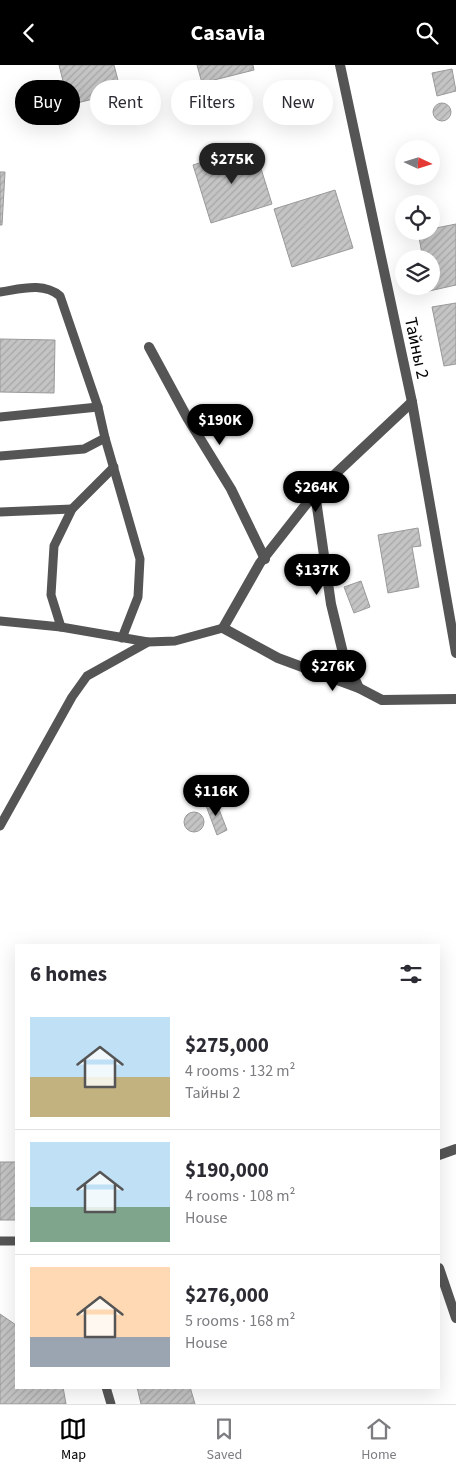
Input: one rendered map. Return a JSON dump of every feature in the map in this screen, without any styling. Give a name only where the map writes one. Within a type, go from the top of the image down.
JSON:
[{"type":"street","name":"Тайны 2","points":[[340,65],[412,402],[456,653]]},
{"type":"street","points":[[149,347],[188,419],[231,489],[265,559]]},
{"type":"street","points":[[412,402],[314,493],[256,571],[223,628],[278,658],[359,688],[382,700],[456,699]]},
{"type":"street","points":[[314,493],[335,621],[343,653],[359,688]]},
{"type":"street","points":[[440,1155],[456,1149]]},
{"type":"street","points":[[440,1271],[456,1318]]},
{"type":"lane","points":[[0,292],[40,287],[51,288],[60,296],[98,407],[105,438],[140,559],[138,597],[122,638]]},
{"type":"lane","points":[[0,417],[98,407]]},
{"type":"lane","points":[[0,456],[84,449],[105,438]]},
{"type":"lane","points":[[61,627],[52,595],[54,546],[72,509],[114,467]]},
{"type":"lane","points":[[0,512],[72,509]]},
{"type":"lane","points":[[0,621],[61,627],[148,642],[175,641],[223,628]]},
{"type":"lane","points":[[0,826],[72,697],[87,676],[148,642]]},
{"type":"lane","points":[[0,1241],[15,1241]]},
{"type":"lane","points":[[107,1389],[111,1404]]},
{"type":"building","points":[[59,65],[114,65],[118,80],[90,80],[90,100],[80,102],[80,80],[63,80]]},
{"type":"building","points":[[197,65],[253,65],[254,70],[214,80],[201,80]]},
{"type":"building","points":[[452,69],[456,91],[437,96],[432,73]]},
{"type":"building","points":[[442,103],[448,106],[451,112],[448,118],[442,121],[436,118],[433,112],[436,106]]},
{"type":"building","points":[[254,146],[272,204],[211,223],[193,165]]},
{"type":"building","points":[[0,172],[5,172],[2,225],[0,225]]},
{"type":"building","points":[[335,190],[353,248],[292,267],[274,209]]},
{"type":"building","points":[[456,224],[456,285],[440,289],[440,250],[421,250],[419,240],[440,240],[440,227]]},
{"type":"building","points":[[456,303],[456,364],[444,366],[432,307]]},
{"type":"building","points":[[0,339],[55,340],[54,393],[0,392]]},
{"type":"building","points":[[418,528],[421,546],[412,547],[419,587],[388,593],[378,535]]},
{"type":"building","points":[[361,581],[370,607],[354,613],[344,587]]},
{"type":"building","points":[[215,799],[227,830],[217,835],[205,803]]},
{"type":"building","points":[[194,812],[201,815],[204,822],[201,829],[194,832],[187,829],[184,822],[187,815]]},
{"type":"building","points":[[0,1162],[15,1162],[15,1220],[0,1220]]},
{"type":"building","points":[[0,1314],[15,1324],[15,1389],[63,1389],[66,1404],[0,1404]]},
{"type":"building","points":[[137,1389],[191,1389],[195,1404],[141,1404]]}]
